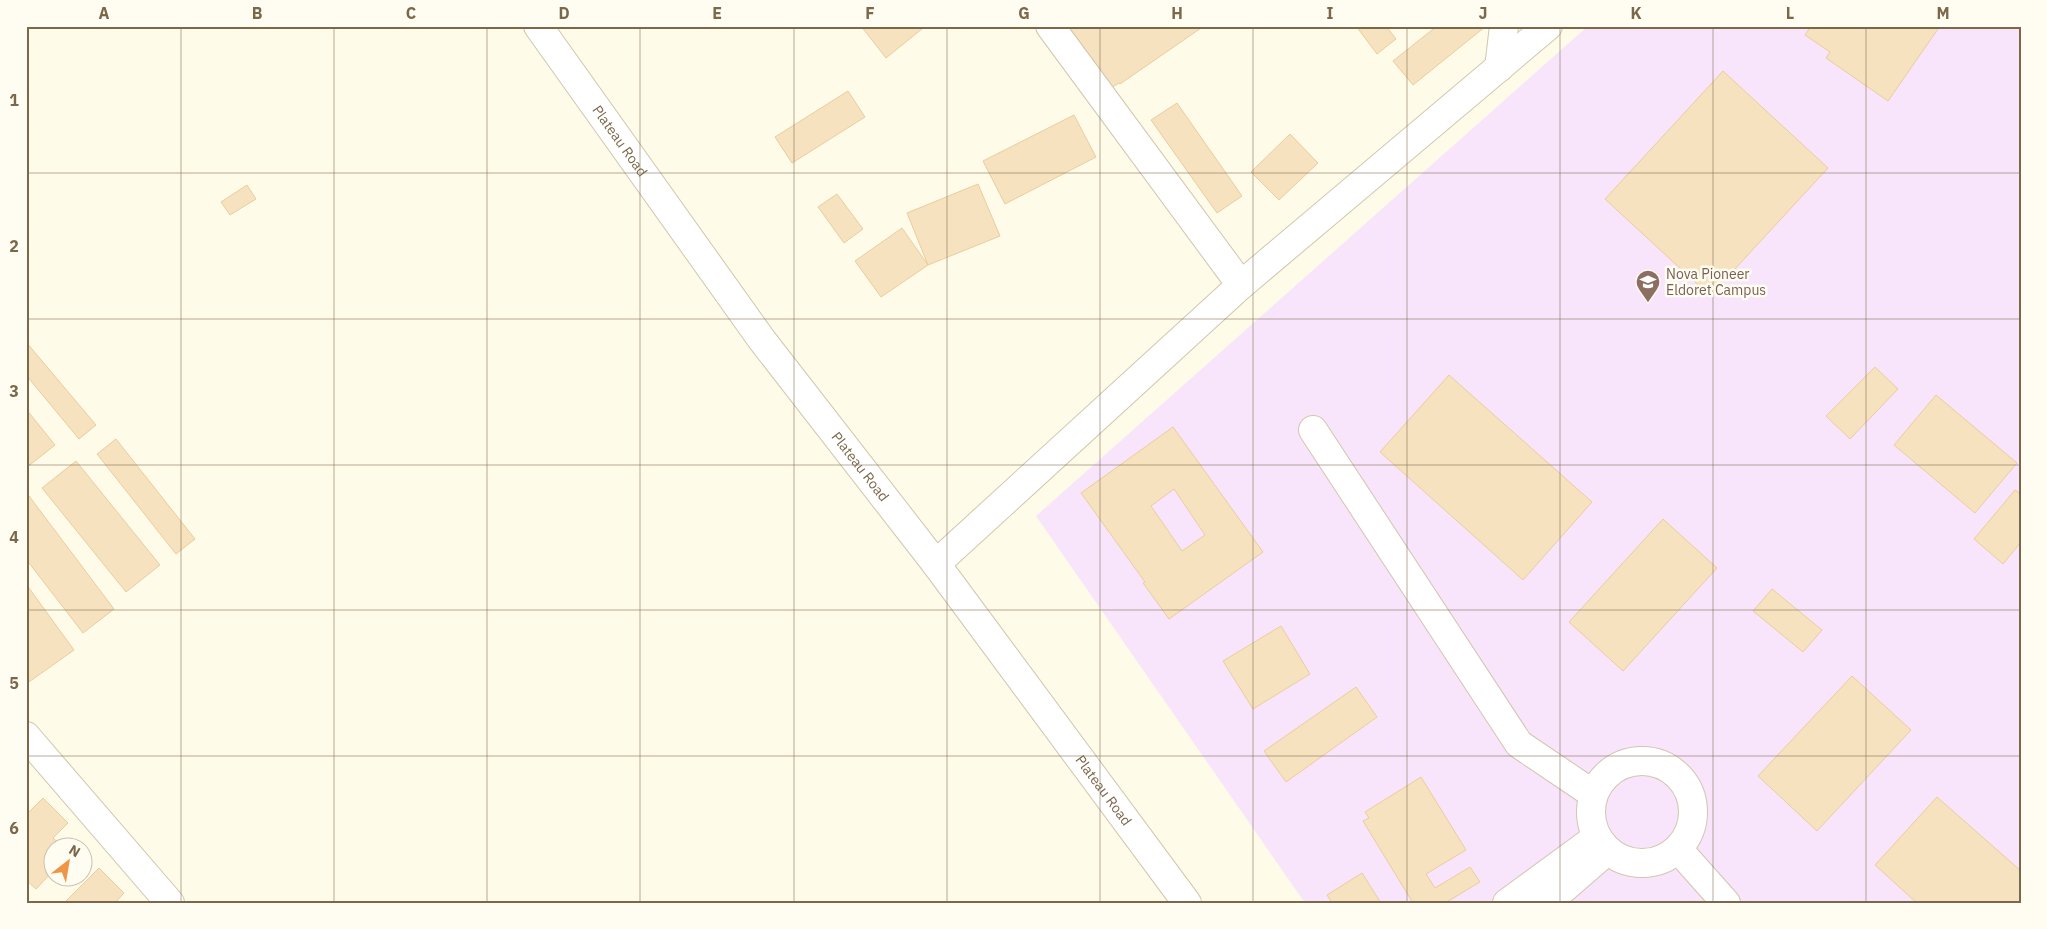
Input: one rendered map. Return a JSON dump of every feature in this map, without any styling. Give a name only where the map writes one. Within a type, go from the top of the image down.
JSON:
[{"type":"street","name":"Plateau Road","points":[[538,26],[762,340],[936,564],[1187,903]]},
{"type":"street","points":[[1050,26],[1241,285]]},
{"type":"street","points":[[1500,68],[1504,26]]},
{"type":"street","points":[[936,564],[1241,285],[1548,26]]},
{"type":"street","points":[[1313,430],[1519,744],[1593,794]]},
{"type":"street","points":[[26,736],[170,903]]},
{"type":"street","points":[[1641,761],[1659,764],[1674,773],[1686,786],[1692,803],[1693,820],[1687,838],[1678,849],[1664,859],[1646,863],[1628,862],[1602,844],[1590,812],[1593,794],[1602,779],[1623,764],[1641,761]]},
{"type":"street","points":[[1507,903],[1602,844]]},
{"type":"street","points":[[1547,903],[1602,844]]},
{"type":"street","points":[[1678,849],[1726,903]]},
{"type":"shaded area","name":"Nova Pioneer Eldoret Campus","points":[[1588,26],[2021,26],[2021,903],[1305,903],[1036,516]]},
{"type":"building","points":[[861,26],[921,26],[923,28],[886,58]]},
{"type":"building","points":[[1066,26],[1204,26],[1120,84],[1109,89]]},
{"type":"building","points":[[1356,26],[1386,26],[1396,39],[1377,54]]},
{"type":"building","points":[[1437,26],[1486,26],[1413,85],[1393,61]]},
{"type":"building","points":[[1811,26],[1940,26],[1888,101],[1826,58],[1830,52],[1805,35]]},
{"type":"building","points":[[1723,71],[1828,168],[1710,296],[1605,199]]},
{"type":"building","points":[[848,91],[865,117],[792,163],[775,137]]},
{"type":"building","points":[[1177,103],[1242,196],[1217,213],[1151,120]]},
{"type":"building","points":[[1074,115],[1096,157],[1005,204],[983,161]]},
{"type":"building","points":[[1290,134],[1318,163],[1279,200],[1251,172]]},
{"type":"building","points":[[978,184],[1000,236],[928,265],[907,213]]},
{"type":"building","points":[[247,185],[256,199],[230,215],[221,202]]},
{"type":"building","points":[[837,194],[863,229],[844,243],[818,207]]},
{"type":"building","points":[[902,228],[928,265],[881,297],[855,261]]},
{"type":"building","points":[[26,342],[96,425],[79,439],[26,375]]},
{"type":"building","points":[[1875,367],[1898,389],[1850,439],[1826,416]]},
{"type":"building","points":[[1449,375],[1592,502],[1523,580],[1380,452]]},
{"type":"building","points":[[1936,395],[2017,463],[1975,513],[1894,445]]},
{"type":"building","points":[[26,409],[55,445],[26,468]]},
{"type":"building","points":[[1173,427],[1263,552],[1169,619],[1143,583],[1145,582],[1081,493]],"holes":[[[1174,489],[1205,535],[1182,551],[1151,506]]]},
{"type":"building","points":[[116,439],[195,539],[176,554],[97,454]]},
{"type":"building","points":[[76,461],[160,565],[126,592],[42,488]]},
{"type":"building","points":[[2015,490],[2021,494],[2021,542],[2003,564],[1974,539]]},
{"type":"building","points":[[29,496],[114,609],[83,633],[26,559],[26,498]]},
{"type":"building","points":[[1663,519],[1717,568],[1623,671],[1569,622]]},
{"type":"building","points":[[26,584],[74,650],[26,684]]},
{"type":"building","points":[[1772,589],[1822,630],[1803,652],[1753,611]]},
{"type":"building","points":[[1281,626],[1310,674],[1253,709],[1223,661]]},
{"type":"building","points":[[1852,676],[1911,730],[1817,831],[1758,776]]},
{"type":"building","points":[[1356,687],[1377,717],[1286,782],[1264,751]]},
{"type":"building","points":[[1421,777],[1466,850],[1426,874],[1435,888],[1470,867],[1480,882],[1445,903],[1413,903],[1363,821],[1369,818],[1365,812]]},
{"type":"building","points":[[1937,797],[2021,871],[2021,903],[1917,903],[1875,865]]},
{"type":"building","points":[[43,798],[68,823],[55,836],[42,836],[42,883],[36,889],[26,880],[26,815]]},
{"type":"building","points":[[99,868],[124,893],[115,903],[64,903],[81,886],[92,886],[92,875]]},
{"type":"building","points":[[1362,873],[1381,903],[1332,903],[1327,895]]},
{"type":"place","name":"Nova Pioneer Eldoret Campus","points":[[1648,303]]}]
